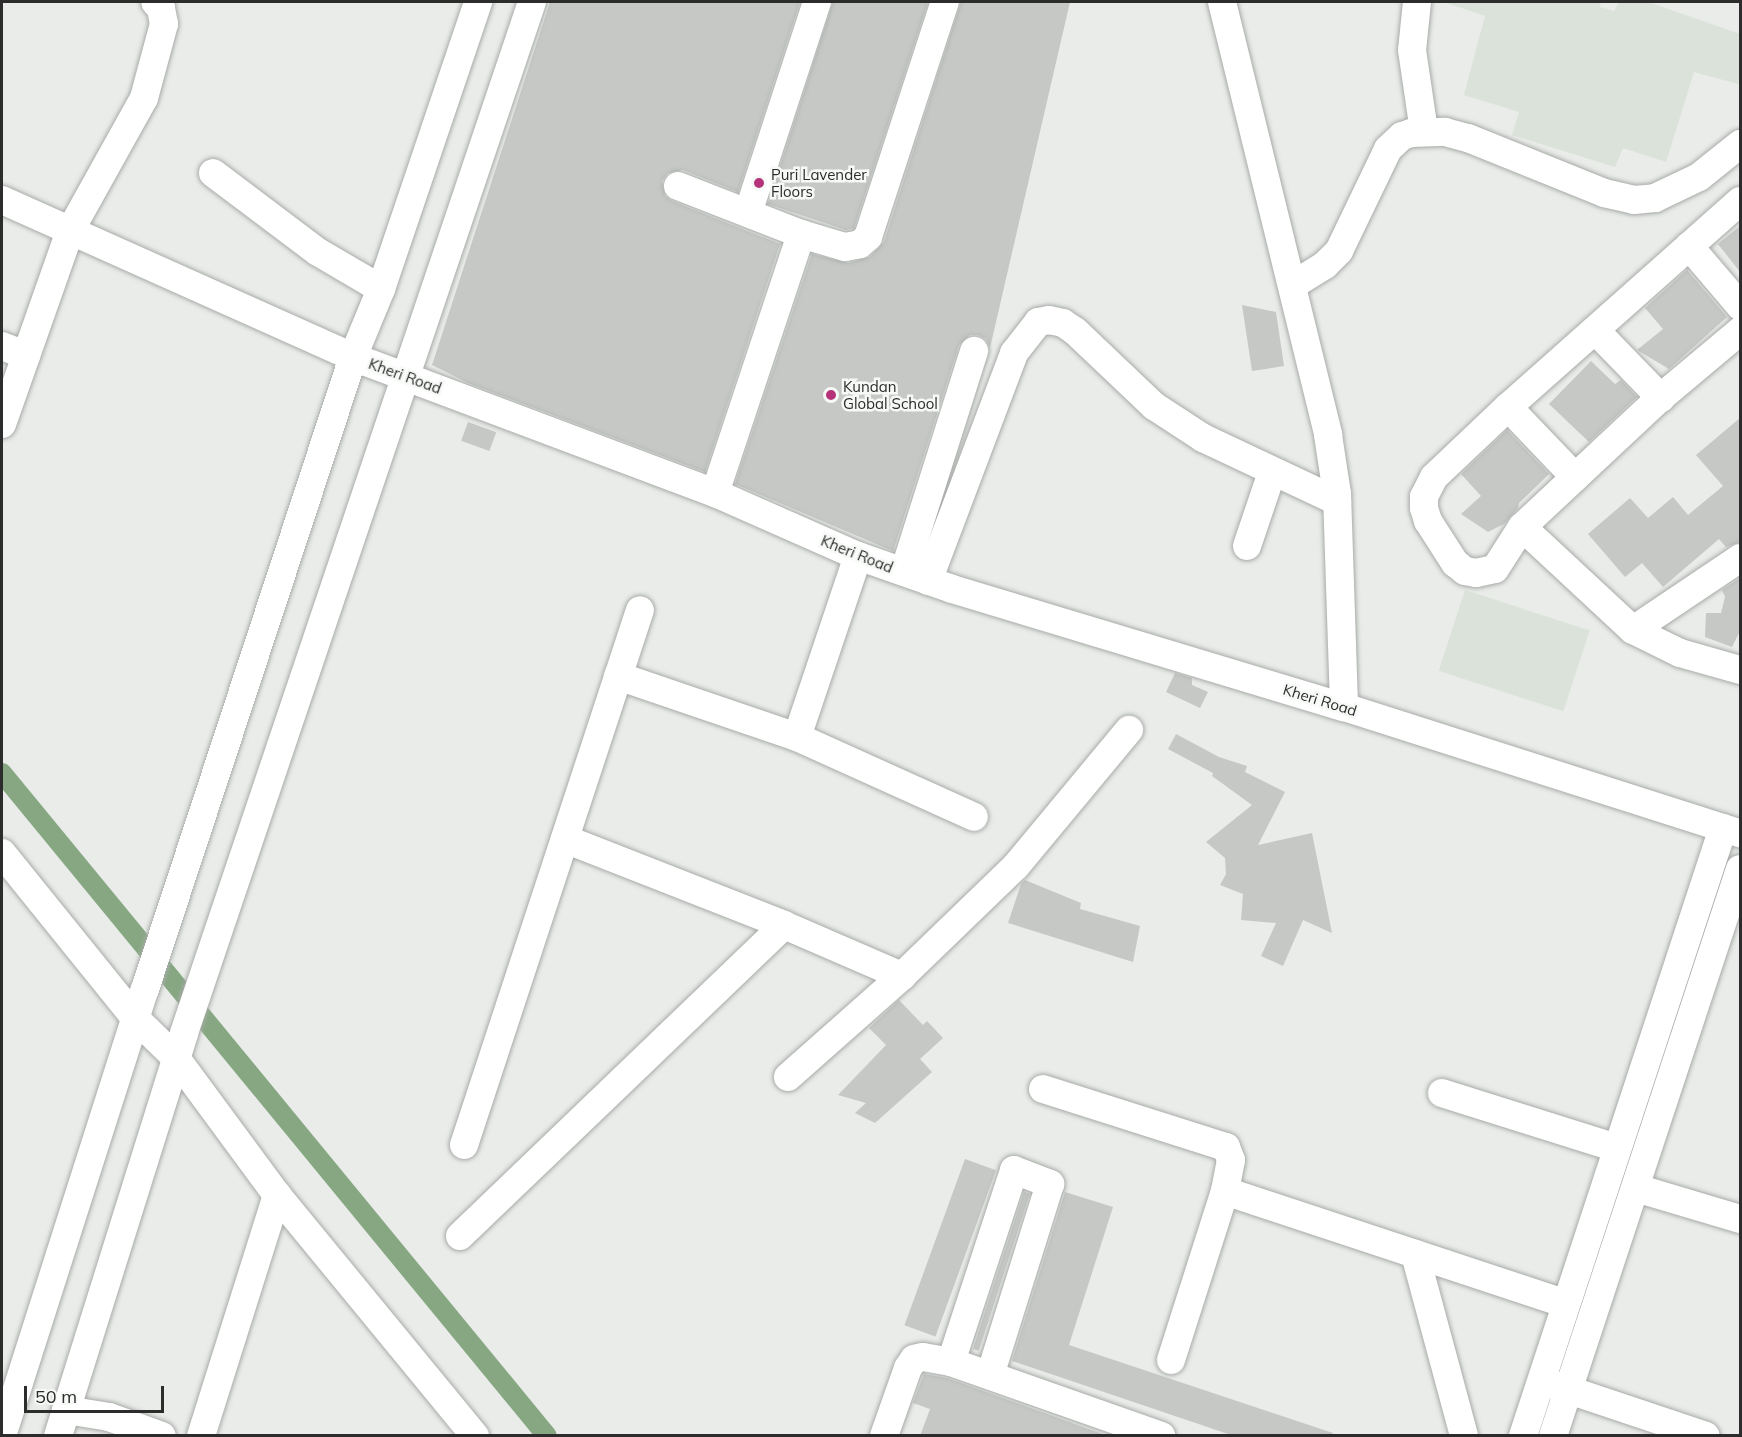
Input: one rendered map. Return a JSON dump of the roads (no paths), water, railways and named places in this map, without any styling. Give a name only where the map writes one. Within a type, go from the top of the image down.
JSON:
[{"type":"street","points":[[2,424],[14,350],[70,231],[144,98],[164,24],[161,8],[155,2]]},
{"type":"street","points":[[2,1436],[135,1018],[353,357],[381,289],[478,2]]},
{"type":"street","points":[[162,1436],[109,1417],[62,1423],[180,1045],[532,2]]},
{"type":"street","points":[[748,213],[817,2]]},
{"type":"street","points":[[678,186],[801,234],[845,247],[860,244],[868,237],[945,2]]},
{"type":"street","points":[[1222,2],[1328,435],[1337,501],[1344,707]]},
{"type":"street","points":[[1416,2],[1412,50],[1424,131]]},
{"type":"street","points":[[1293,285],[1325,265],[1339,251],[1394,142],[1402,136],[1424,131],[1468,138],[1604,193],[1634,200],[1655,198],[1699,177],[1740,144]]},
{"type":"street","points":[[213,172],[318,252],[381,289]]},
{"type":"street","name":"Kheri Road","points":[[2,200],[353,357],[715,493],[858,556],[916,577],[1344,707],[1732,830]]},
{"type":"street","points":[[1740,201],[1508,407],[1434,477],[1424,497],[1424,508],[1428,521],[1455,563],[1465,571],[1476,573],[1495,569],[1522,527],[1575,477],[1618,441],[1661,398],[1740,331]]},
{"type":"street","points":[[715,493],[801,234]]},
{"type":"street","points":[[1689,246],[1740,306]]},
{"type":"street","points":[[916,577],[1014,353],[1038,322],[1049,320],[1063,323],[1076,331],[1154,406],[1203,438],[1337,501]]},
{"type":"street","points":[[1595,330],[1661,398]]},
{"type":"street","points":[[916,577],[974,351]]},
{"type":"street","points":[[1508,407],[1575,477]]},
{"type":"street","points":[[1247,546],[1272,472]]},
{"type":"street","points":[[1522,527],[1633,630],[1680,652],[1740,670]]},
{"type":"street","points":[[797,737],[858,556]]},
{"type":"street","points":[[1633,630],[1740,558]]},
{"type":"street","points":[[464,1145],[640,610]]},
{"type":"street","points":[[618,676],[797,737],[974,817]]},
{"type":"street","points":[[788,1077],[902,976],[1016,867],[1129,730]]},
{"type":"street","points":[[1523,1436],[1616,1148],[1732,830]]},
{"type":"street","points":[[565,839],[784,925],[902,976]]},
{"type":"street","points":[[2,853],[135,1018],[180,1045],[277,1196],[475,1436]]},
{"type":"street","points":[[1553,1436],[1740,869]]},
{"type":"street","points":[[460,1236],[784,925]]},
{"type":"street","points":[[1043,1089],[1226,1147],[1231,1160],[1225,1191],[1171,1360]]},
{"type":"street","points":[[1442,1093],[1616,1148]]},
{"type":"street","points":[[951,1362],[1014,1170],[1050,1184],[990,1375]]},
{"type":"street","points":[[1636,1188],[1740,1219]]},
{"type":"street","points":[[1225,1191],[1566,1304]]},
{"type":"street","points":[[201,1436],[277,1196]]},
{"type":"street","points":[[1415,1254],[1464,1436]]},
{"type":"street","points":[[884,1436],[908,1368],[914,1359],[923,1357],[951,1362],[1161,1436]]},
{"type":"street","points":[[1541,1380],[1706,1436]]},
{"type":"waterway","points":[[2,773],[547,1436]]},
{"type":"place","name":"Puri Lavender Floors","points":[[759,183]]},
{"type":"place","name":"Kundan Global School","points":[[831,395]]}]
